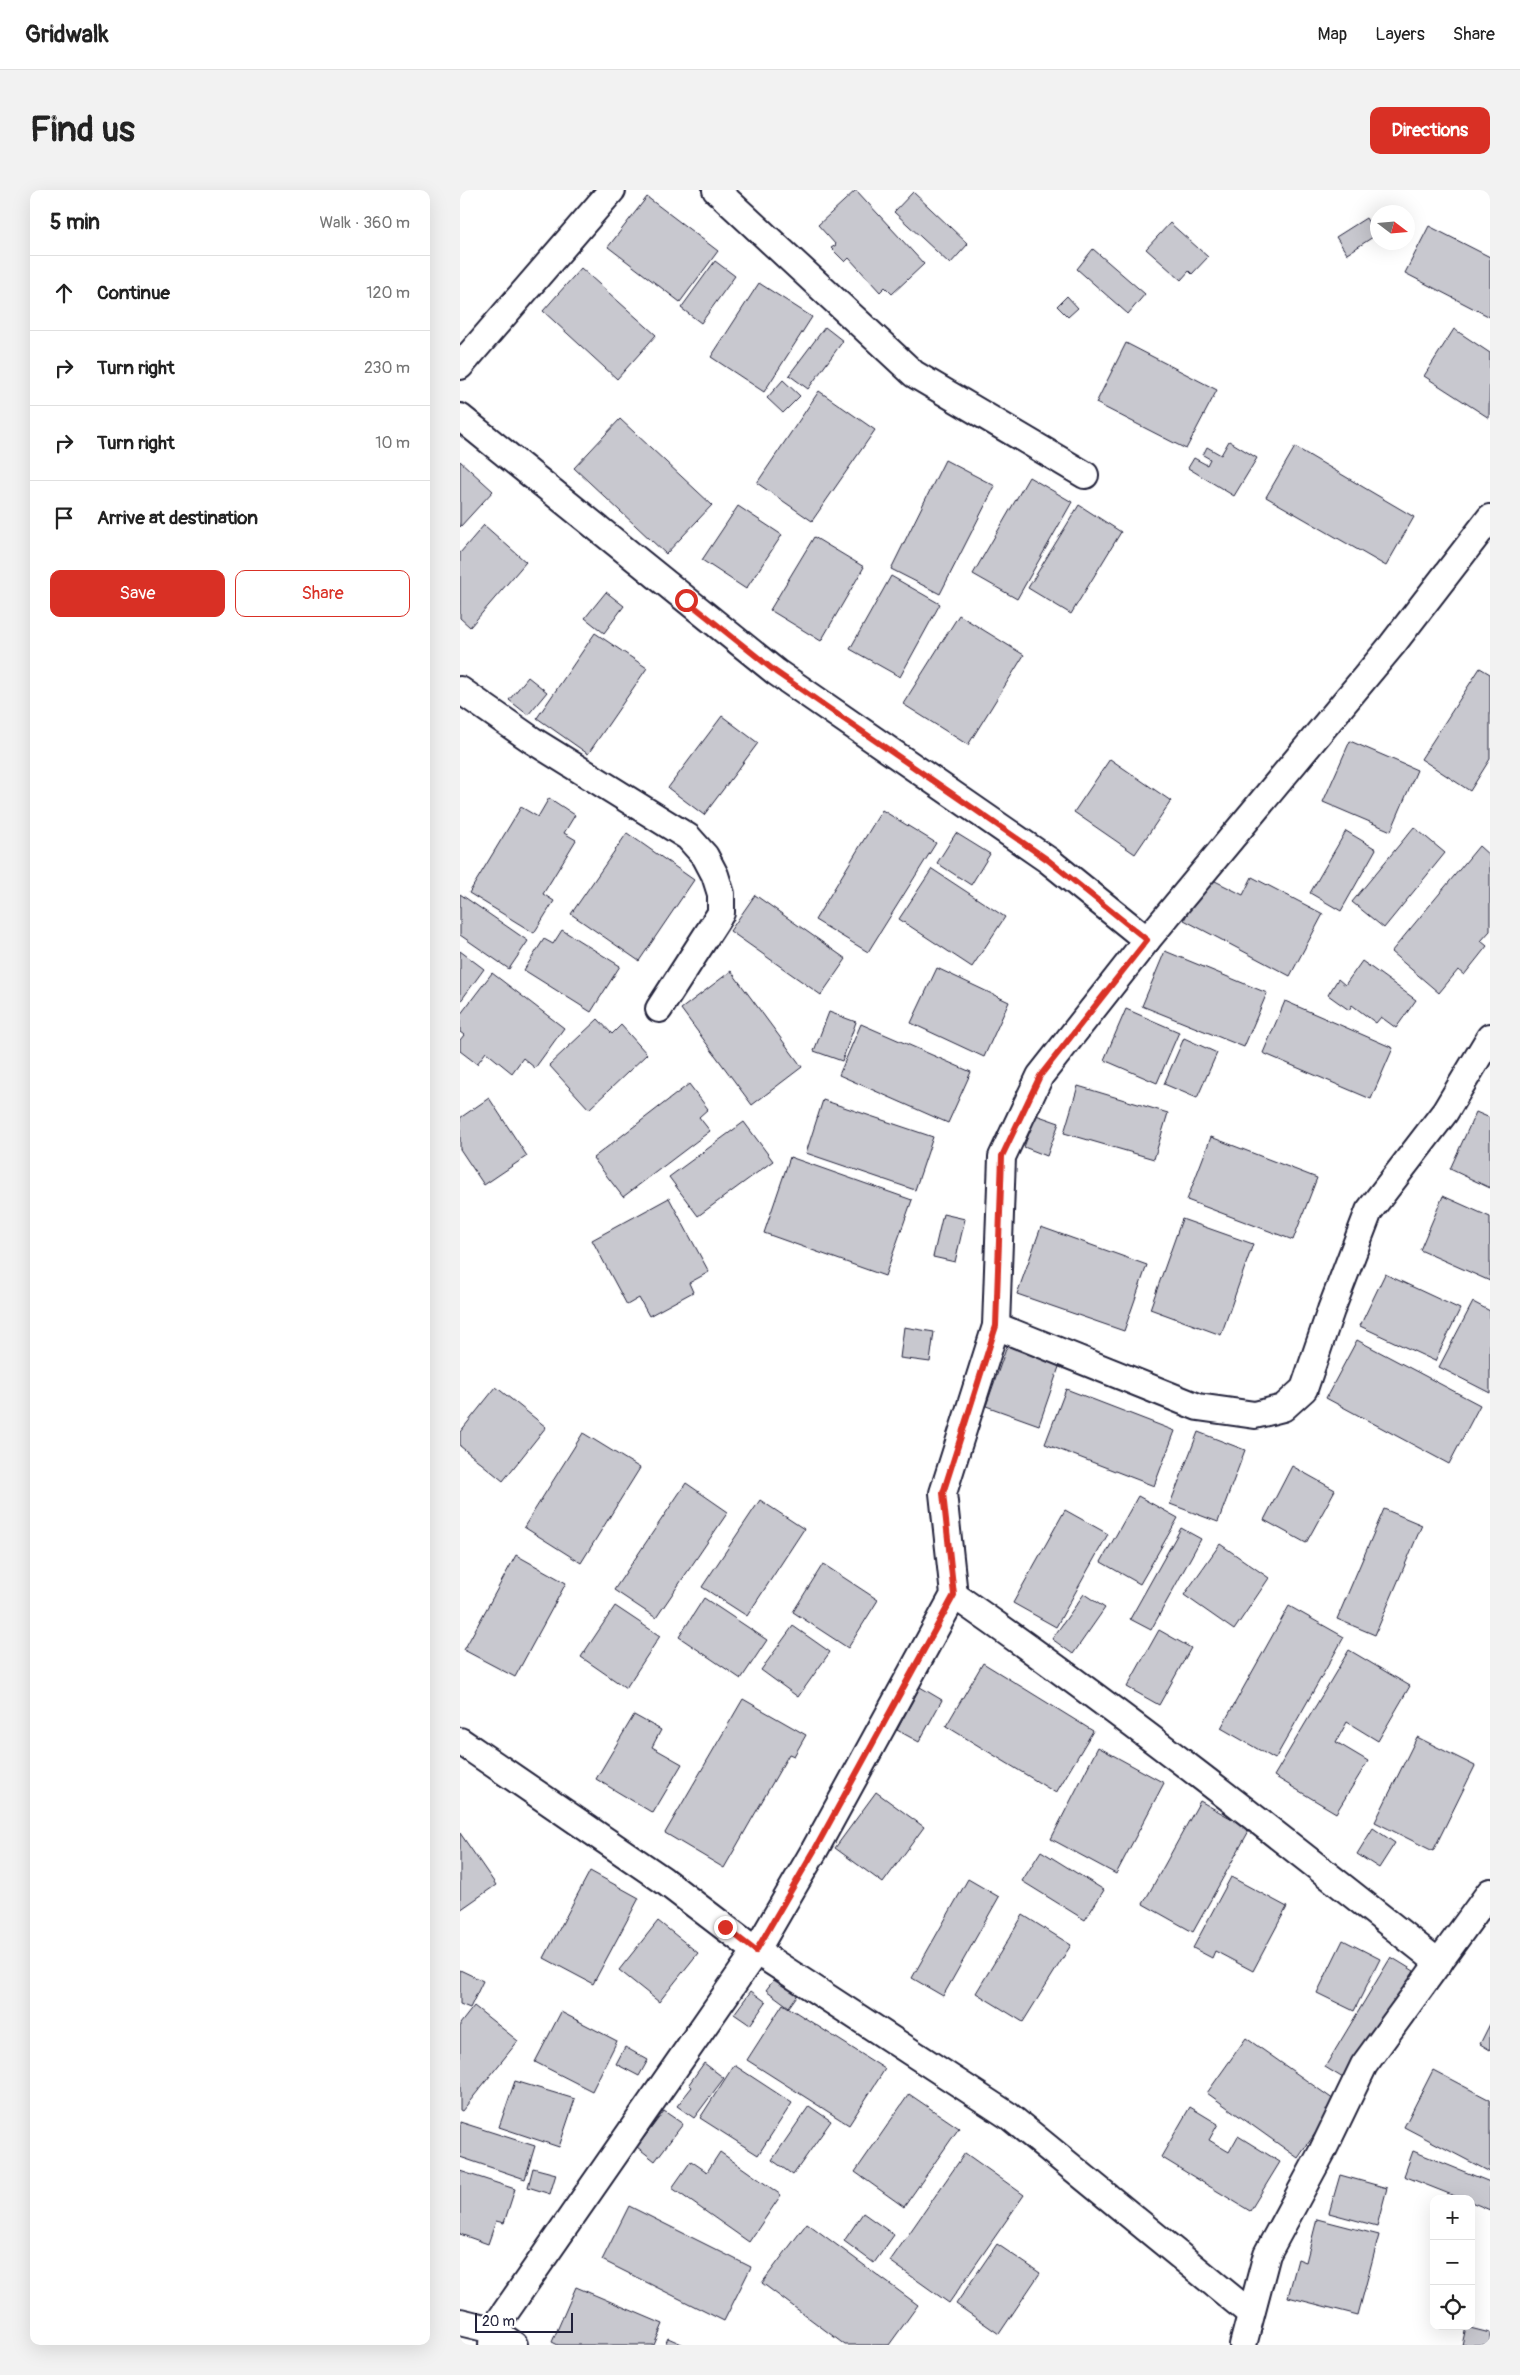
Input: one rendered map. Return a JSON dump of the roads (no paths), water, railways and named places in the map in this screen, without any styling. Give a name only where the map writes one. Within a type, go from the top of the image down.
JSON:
[{"type":"street","points":[[716,190],[914,374],[1086,475]]},
{"type":"street","points":[[460,366],[598,195]]},
{"type":"street","points":[[460,417],[776,672],[1048,860],[1147,940]]},
{"type":"street","points":[[492,2337],[756,1951],[814,1851],[954,1595],[943,1493],[996,1326],[1002,1156],[1040,1076],[1147,940],[1392,645],[1490,518]]},
{"type":"street","points":[[460,690],[532,740],[688,837],[705,856],[721,894],[721,914],[659,1009]]},
{"type":"street","points":[[996,1326],[1198,1407],[1256,1415],[1283,1408],[1304,1389],[1331,1310],[1369,1211],[1445,1112],[1490,1037]]},
{"type":"street","points":[[954,1595],[1056,1666],[1181,1760],[1439,1963]]},
{"type":"street","points":[[460,1741],[663,1880],[756,1951],[1009,2116],[1250,2313]]},
{"type":"street","points":[[1243,2345],[1267,2254],[1322,2152],[1364,2065],[1490,1892]]},
{"type":"street","points":[[460,2322],[514,2345]]}]
